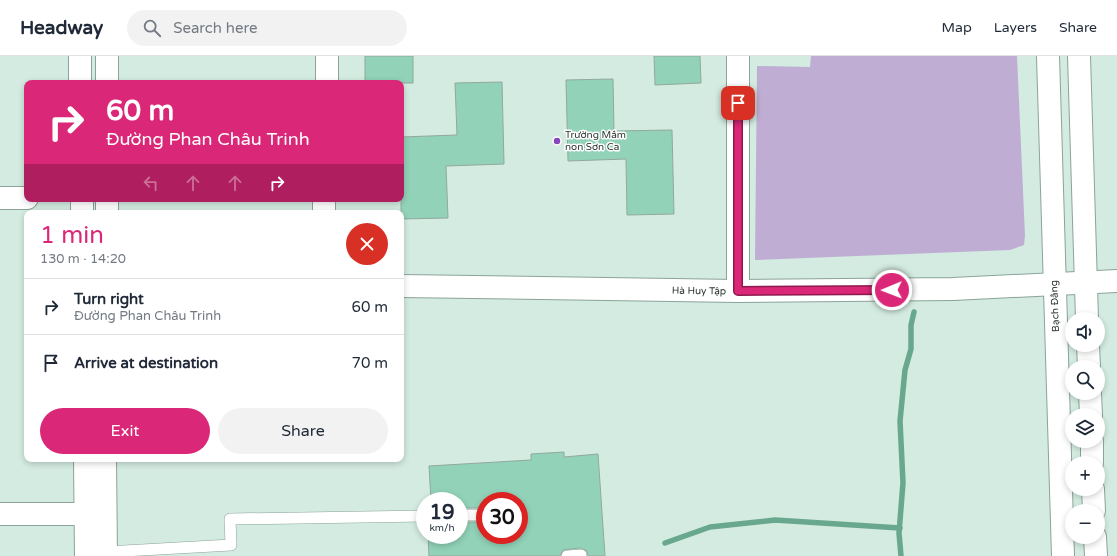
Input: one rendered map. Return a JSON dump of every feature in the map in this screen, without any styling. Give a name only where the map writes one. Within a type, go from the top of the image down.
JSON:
[{"type":"street","points":[[80,56],[80,80]]},
{"type":"street","points":[[107,56],[107,80]]},
{"type":"street","points":[[327,56],[327,80]]},
{"type":"street","points":[[738,56],[738,291]]},
{"type":"street","name":"Bạch Đằng","points":[[1048,56],[1063,556]]},
{"type":"street","points":[[1079,56],[1087,312]]},
{"type":"street","points":[[0,198],[24,198]]},
{"type":"street","name":"Hà Huy Tập","points":[[404,286],[738,291],[953,289],[1117,281]]},
{"type":"street","points":[[85,462],[86,514],[99,555]]},
{"type":"street","points":[[99,555],[105,462]]},
{"type":"street","points":[[0,514],[86,514]]},
{"type":"street","points":[[1095,544],[1096,556]]},
{"type":"lane","points":[[99,555],[231,545],[230,519],[416,516]]},
{"type":"lane","points":[[567,556],[581,555]]},
{"type":"shaded area","points":[[811,56],[1017,56],[1025,236],[1024,245],[1010,250],[755,260],[757,66],[810,67]]},
{"type":"building","points":[[365,56],[413,56],[413,83],[404,83],[404,80],[365,80]]},
{"type":"building","points":[[654,56],[700,56],[701,83],[655,85]]},
{"type":"building","points":[[613,79],[614,131],[672,130],[674,214],[627,215],[626,159],[568,161],[566,80]]},
{"type":"building","points":[[502,82],[504,164],[446,166],[448,218],[404,219],[404,210],[401,210],[401,202],[404,202],[404,137],[457,135],[455,83]]},
{"type":"building","points":[[564,452],[564,457],[598,454],[605,556],[588,556],[587,551],[580,548],[563,550],[560,556],[429,556],[428,544],[468,544],[468,522],[476,522],[476,544],[528,544],[528,492],[476,492],[476,508],[468,508],[468,492],[430,492],[429,466],[531,460],[531,454]]},
{"type":"waterway","points":[[901,556],[899,533],[903,483],[900,421],[905,370],[911,349],[911,325],[914,312]]},
{"type":"waterway","points":[[665,543],[710,527],[775,520],[900,528]]},
{"type":"place","name":"Trường Mầm non Sơn Ca","points":[[557,141]]},
{"type":"route","points":[[738,103],[738,291],[892,290]]}]
